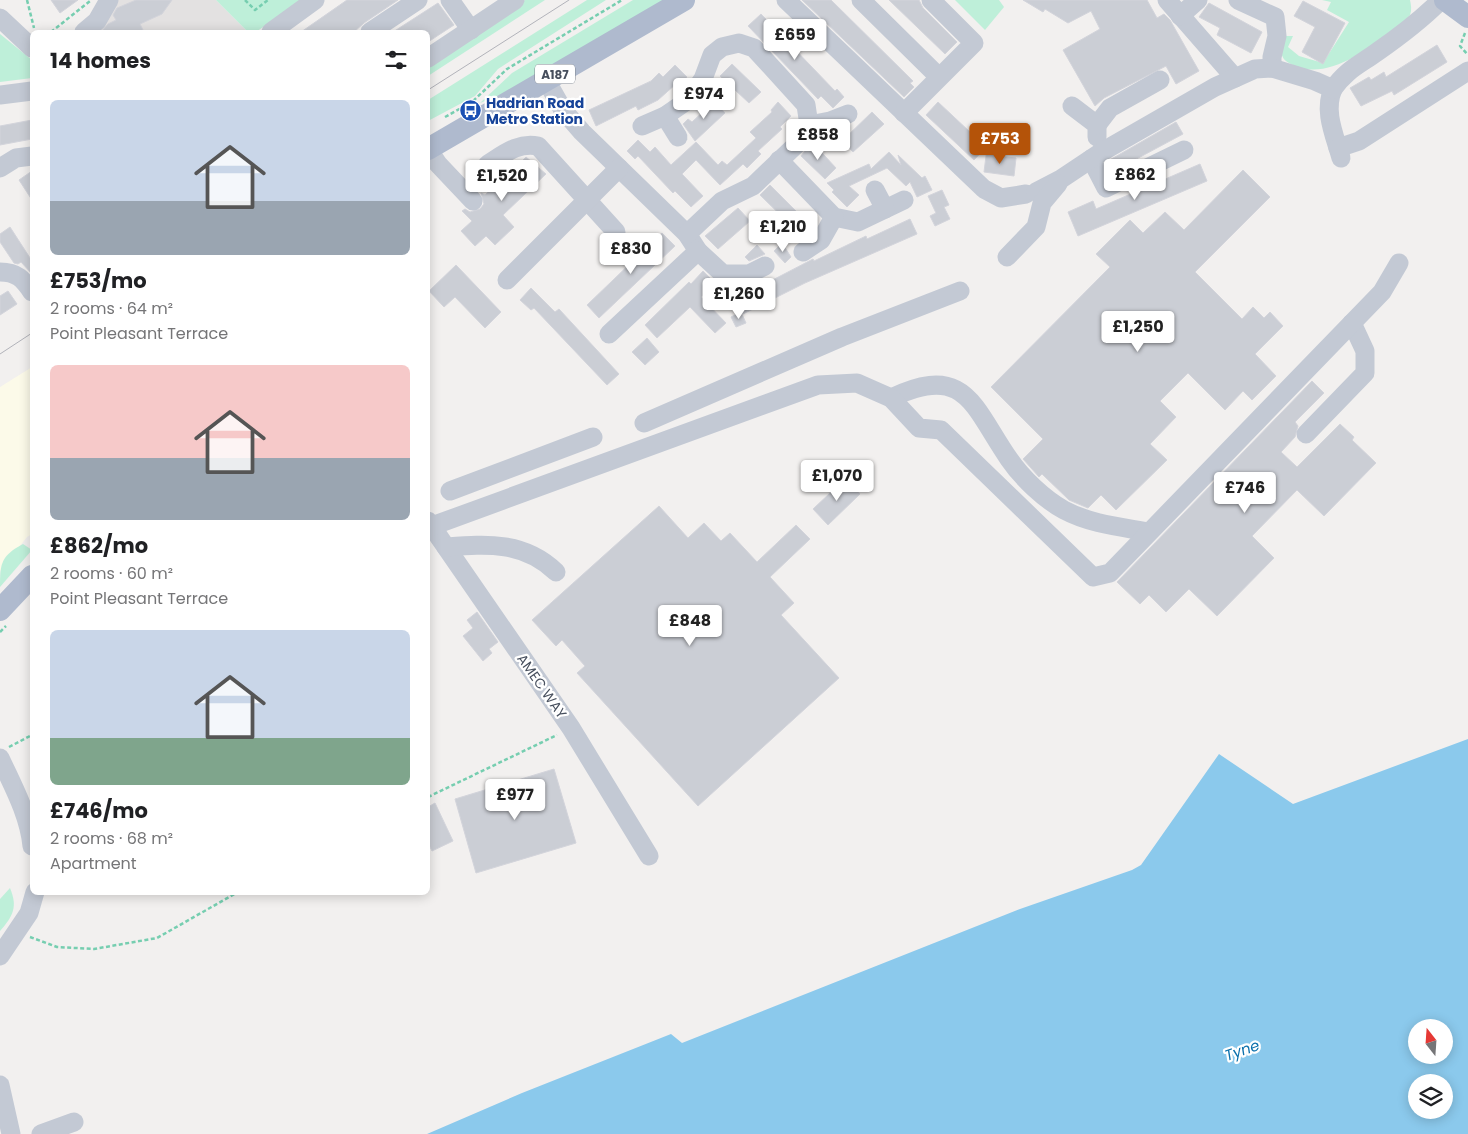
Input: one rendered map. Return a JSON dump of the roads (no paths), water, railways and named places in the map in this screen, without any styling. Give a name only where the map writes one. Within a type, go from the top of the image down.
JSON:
[{"type":"main road","name":"A187","points":[[430,148],[684,0]]},
{"type":"main road","points":[[1445,0],[1467,24]]},
{"type":"main road","points":[[0,610],[30,578]]},
{"type":"street","points":[[86,30],[97,21],[109,0]]},
{"type":"street","points":[[273,30],[315,0]]},
{"type":"street","points":[[373,30],[418,0]]},
{"type":"street","points":[[450,0],[471,30]]},
{"type":"street","points":[[430,57],[515,0]]},
{"type":"street","points":[[786,0],[984,189],[1001,198],[1031,193],[1062,179],[1096,156],[1235,78],[1255,70],[1272,68],[1315,81],[1333,89]]},
{"type":"street","points":[[861,0],[939,77]]},
{"type":"street","points":[[904,112],[974,43],[930,0]]},
{"type":"street","points":[[1167,0],[1235,78]]},
{"type":"street","points":[[1180,16],[1198,0]]},
{"type":"street","points":[[1238,0],[1275,17],[1277,36],[1272,57],[1272,68]]},
{"type":"street","points":[[1441,0],[1422,19],[1344,74],[1333,89],[1329,98],[1331,125],[1339,153],[1466,76]]},
{"type":"street","points":[[0,18],[30,46]]},
{"type":"street","points":[[642,126],[665,116],[688,100],[703,79],[712,55],[722,47],[739,43],[754,48],[806,105],[809,125],[798,143],[753,186],[722,201],[687,234]]},
{"type":"street","points":[[546,80],[563,110],[687,234],[698,251],[724,274],[748,274],[766,266]]},
{"type":"street","points":[[1160,80],[1110,108],[1097,125],[1096,156],[1106,188],[1184,150]]},
{"type":"street","points":[[0,95],[30,91]]},
{"type":"street","points":[[1072,106],[1097,125]]},
{"type":"street","points":[[809,125],[830,121],[848,114]]},
{"type":"street","points":[[665,116],[678,137]]},
{"type":"street","points":[[488,164],[516,147],[527,144],[538,146],[616,232]]},
{"type":"street","points":[[430,152],[438,164],[473,201]]},
{"type":"street","points":[[0,168],[16,158],[30,156]]},
{"type":"street","points":[[779,160],[834,217],[858,222],[904,200]]},
{"type":"street","points":[[507,280],[619,168]]},
{"type":"street","points":[[1007,257],[1036,227],[1042,203],[1062,179]]},
{"type":"street","points":[[875,190],[884,209]]},
{"type":"street","points":[[802,252],[821,240],[834,217]]},
{"type":"street","points":[[609,334],[698,251]]},
{"type":"street","points":[[430,524],[500,502],[818,385],[857,383],[891,398],[919,428],[941,430],[1093,577],[1110,573],[1382,292],[1399,263]]},
{"type":"street","points":[[0,272],[14,273],[20,277],[30,290]]},
{"type":"street","points":[[644,423],[842,337],[960,291]]},
{"type":"street","points":[[1306,434],[1365,373],[1366,351],[1352,323]]},
{"type":"street","points":[[891,398],[912,388],[928,385],[948,386],[964,393],[976,406],[1021,474],[1064,510],[1088,520],[1149,532]]},
{"type":"street","points":[[689,403],[701,428]]},
{"type":"street","points":[[450,491],[594,437]]},
{"type":"street","points":[[550,453],[561,479]]},
{"type":"street","points":[[490,476],[500,502]]},
{"type":"street","name":"AMEC WAY","points":[[430,524],[571,728],[649,856]]},
{"type":"street","points":[[446,547],[489,544],[509,546],[534,555],[556,572]]},
{"type":"street","points":[[3,753],[30,832]]},
{"type":"street","points":[[0,956],[30,912],[34,895]]},
{"type":"street","points":[[0,1085],[11,1134]]},
{"type":"street","points":[[42,1134],[74,1122]]},
{"type":"water","name":"Tyne","points":[[1468,739],[1468,1134],[427,1134],[522,1093],[671,1034],[682,1043],[1020,909],[1132,870],[1141,865],[1219,754],[1293,804]]},
{"type":"tram line","points":[[430,89],[569,0]]},
{"type":"tram line","points":[[0,354],[30,334]]},
{"type":"place","name":"Hadrian Road Metro Station","points":[[470,111]]}]
